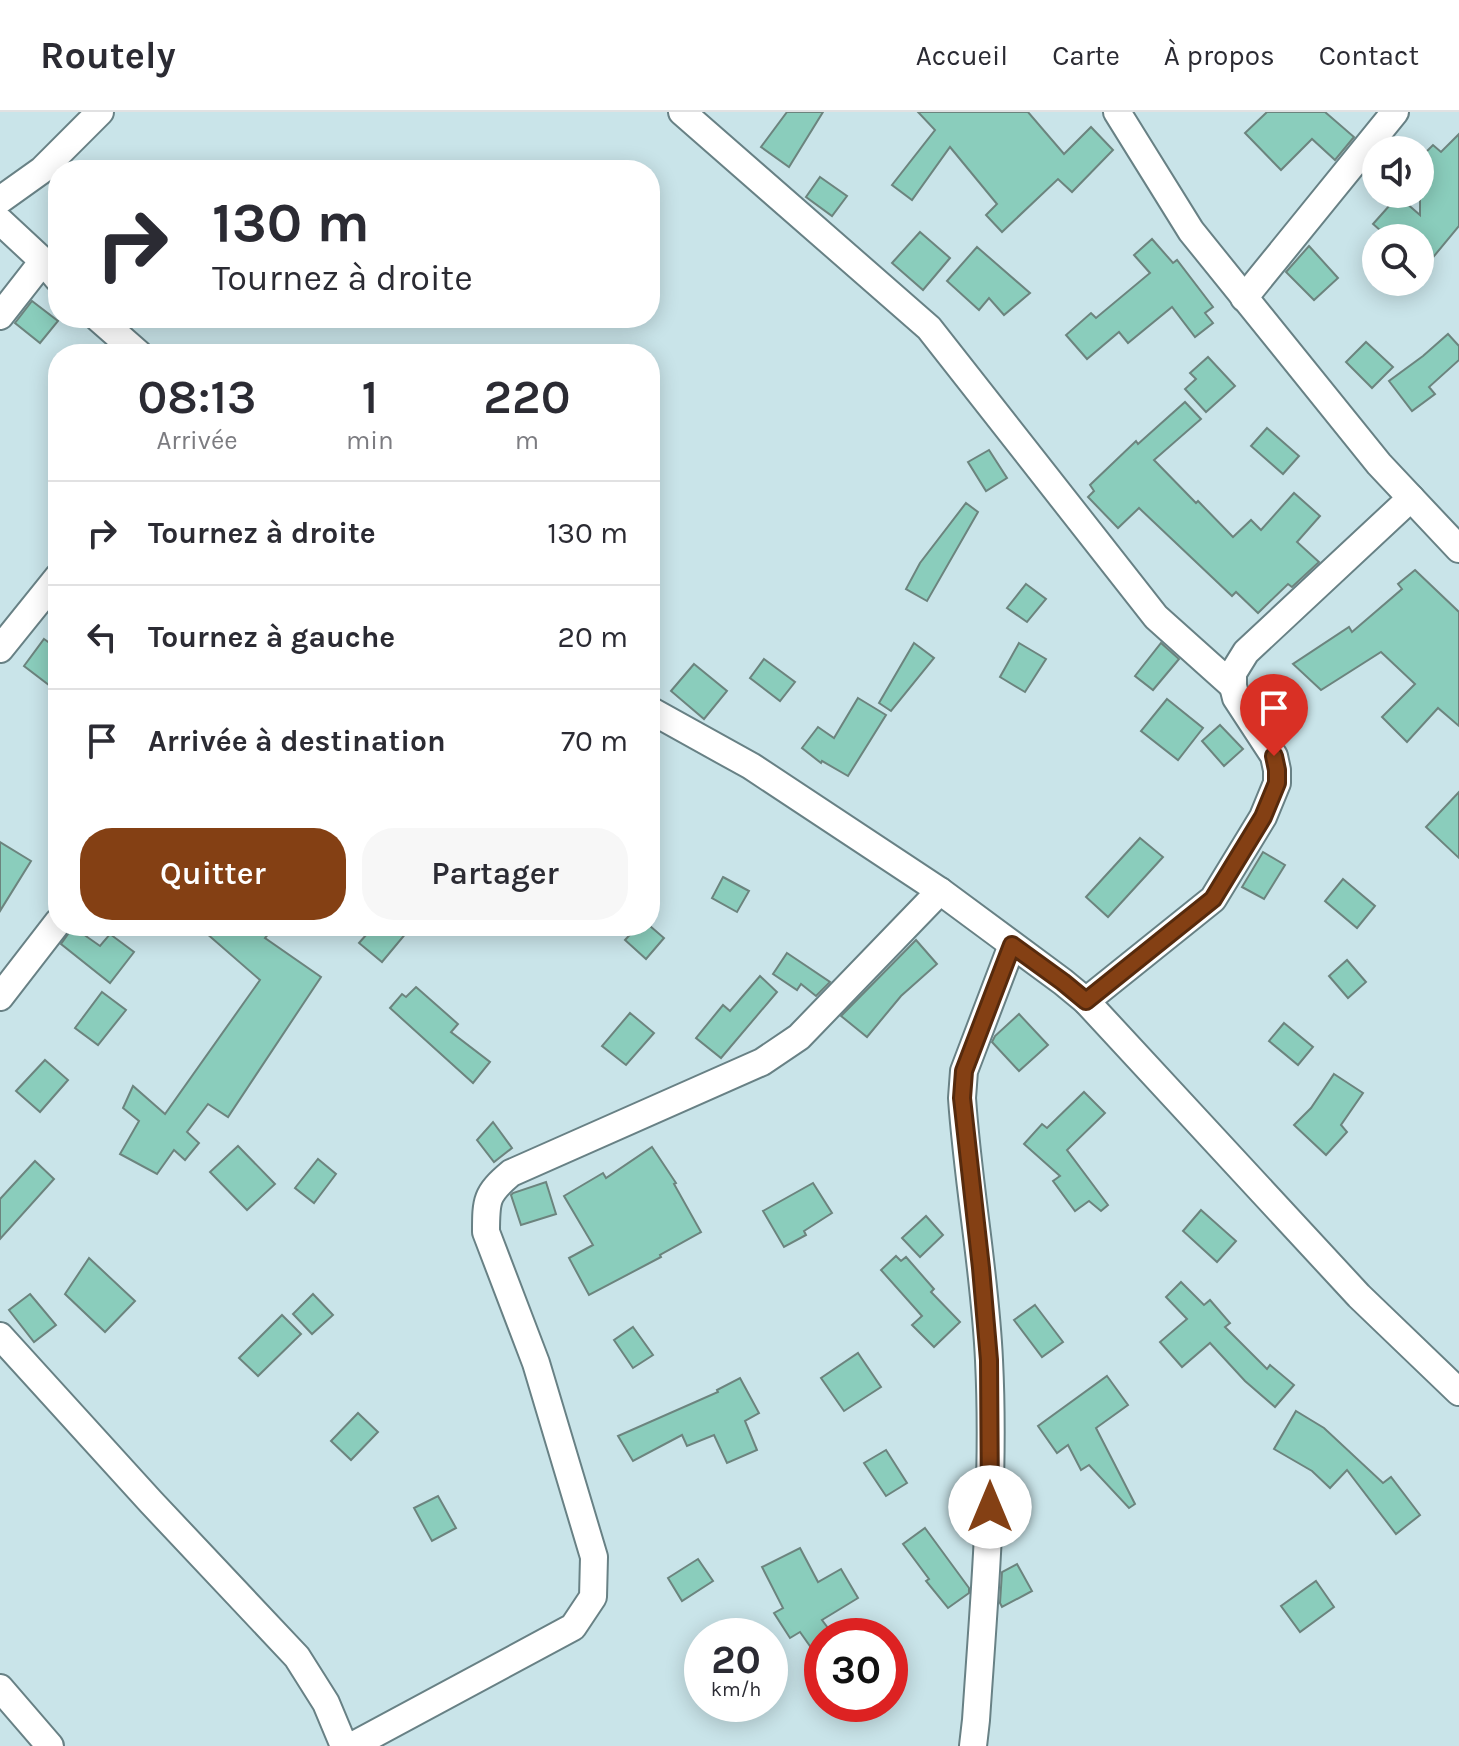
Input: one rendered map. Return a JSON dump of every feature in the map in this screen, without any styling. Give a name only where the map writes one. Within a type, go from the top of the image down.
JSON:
[{"type":"street","points":[[52,160],[100,112]]},
{"type":"street","points":[[682,112],[929,328],[1156,617],[1233,686]]},
{"type":"street","points":[[1117,112],[1191,231],[1379,464],[1459,549]]},
{"type":"street","points":[[1244,298],[1395,112]]},
{"type":"street","points":[[0,200],[48,164]]},
{"type":"street","points":[[0,221],[48,268]]},
{"type":"street","points":[[0,316],[48,272]]},
{"type":"street","points":[[109,328],[128,344]]},
{"type":"street","points":[[1086,1001],[1213,899],[1263,817],[1277,783],[1277,770],[1274,756],[1236,698],[1233,673],[1246,652],[1411,498]]},
{"type":"street","points":[[0,649],[48,589]]},
{"type":"street","points":[[660,716],[751,766],[940,891],[1086,1001],[1359,1296],[1459,1392]]},
{"type":"street","points":[[352,1746],[573,1627],[593,1597],[594,1557],[536,1363],[486,1232],[486,1212],[492,1189],[511,1173],[762,1062],[799,1037],[940,891]]},
{"type":"street","points":[[0,997],[48,935]]},
{"type":"street","points":[[973,1746],[990,1507],[989,1360],[962,1098],[964,1071],[1012,945]]},
{"type":"street","points":[[0,1336],[297,1657],[326,1703],[344,1746]]},
{"type":"street","points":[[2,1696],[50,1746]]},
{"type":"building","points":[[787,112],[823,112],[789,167],[761,147]]},
{"type":"building","points":[[918,112],[1028,112],[1064,154],[1091,127],[1113,150],[1072,192],[1058,179],[1002,232],[986,215],[997,204],[950,147],[912,200],[892,185],[935,130]]},
{"type":"building","points":[[1267,112],[1325,112],[1354,137],[1335,160],[1312,139],[1281,170],[1245,133]]},
{"type":"building","points":[[1459,134],[1459,226],[1434,256],[1434,224],[1373,224],[1387,208],[1412,208],[1420,215],[1420,208],[1434,208],[1434,146],[1441,152]]},
{"type":"building","points":[[820,177],[847,196],[832,216],[806,197]]},
{"type":"building","points":[[920,232],[950,258],[923,290],[892,263]]},
{"type":"building","points":[[1152,239],[1173,263],[1177,260],[1213,307],[1205,313],[1213,323],[1195,337],[1172,307],[1128,343],[1119,332],[1087,359],[1066,335],[1091,313],[1096,318],[1150,273],[1134,255]]},
{"type":"building","points":[[1309,246],[1338,278],[1314,300],[1286,272]]},
{"type":"building","points":[[977,247],[1030,293],[1004,315],[989,298],[979,310],[947,281]]},
{"type":"building","points":[[32,301],[48,313],[48,328],[52,328],[40,343],[15,323]]},
{"type":"building","points":[[1448,334],[1459,346],[1459,360],[1429,387],[1435,394],[1412,411],[1389,381]]},
{"type":"building","points":[[1366,342],[1393,367],[1372,388],[1346,362]]},
{"type":"building","points":[[1208,357],[1235,386],[1206,412],[1185,389],[1196,379],[1190,373]]},
{"type":"building","points":[[1185,402],[1201,419],[1154,460],[1233,537],[1251,520],[1261,530],[1294,493],[1320,516],[1297,542],[1319,562],[1292,587],[1288,584],[1258,613],[1236,592],[1232,596],[1139,508],[1118,528],[1088,497],[1094,491],[1090,485],[1136,441],[1138,444]]},
{"type":"building","points":[[1267,428],[1299,456],[1283,474],[1251,446]]},
{"type":"building","points":[[989,450],[1007,478],[986,491],[968,462]]},
{"type":"building","points":[[966,503],[978,512],[927,601],[906,589],[920,563]]},
{"type":"building","points":[[1415,570],[1459,612],[1459,726],[1438,708],[1407,742],[1382,717],[1415,684],[1381,652],[1321,690],[1293,664],[1349,627],[1352,632],[1402,589],[1398,584]]},
{"type":"building","points":[[1026,584],[1046,599],[1027,622],[1007,608]]},
{"type":"building","points":[[44,639],[48,642],[48,684],[24,666]]},
{"type":"building","points":[[914,643],[934,658],[891,711],[879,703]]},
{"type":"building","points":[[1019,643],[1046,659],[1025,692],[1000,677]]},
{"type":"building","points":[[1161,643],[1179,659],[1153,690],[1135,676]]},
{"type":"building","points":[[764,659],[795,682],[780,701],[750,678]]},
{"type":"building","points":[[694,664],[727,691],[704,719],[671,691]]},
{"type":"building","points":[[858,698],[886,715],[848,776],[821,763],[802,748],[818,727],[834,738]]},
{"type":"building","points":[[1167,699],[1203,728],[1178,760],[1141,731]]},
{"type":"building","points":[[1220,725],[1243,749],[1224,766],[1202,741]]},
{"type":"building","points":[[1459,792],[1459,858],[1426,827]]},
{"type":"building","points":[[1140,838],[1163,857],[1108,917],[1086,897]]},
{"type":"building","points":[[0,842],[31,861],[0,911]]},
{"type":"building","points":[[1263,852],[1285,865],[1264,899],[1242,887]]},
{"type":"building","points":[[723,877],[749,891],[737,912],[712,898]]},
{"type":"building","points":[[1343,879],[1375,906],[1357,928],[1325,901]]},
{"type":"building","points":[[660,935],[664,938],[646,959],[625,940],[629,936]]},
{"type":"building","points":[[67,936],[86,936],[100,946],[108,936],[113,936],[134,952],[110,983],[61,944]]},
{"type":"building","points":[[209,936],[267,936],[265,938],[321,977],[228,1117],[208,1104],[187,1132],[199,1143],[185,1160],[174,1150],[157,1174],[120,1154],[139,1121],[123,1108],[133,1086],[165,1114],[260,980]]},
{"type":"building","points":[[365,936],[404,936],[382,962],[359,943]]},
{"type":"building","points":[[916,940],[937,964],[901,996],[867,1037],[841,1016]]},
{"type":"building","points":[[787,953],[830,982],[816,996],[801,984],[797,990],[773,974]]},
{"type":"building","points":[[1347,960],[1366,982],[1348,998],[1329,976]]},
{"type":"building","points":[[760,976],[777,992],[721,1058],[696,1038],[723,1005],[730,1011]]},
{"type":"building","points":[[416,987],[458,1024],[451,1032],[490,1062],[473,1083],[390,1008],[402,994],[406,997]]},
{"type":"building","points":[[102,992],[126,1010],[98,1045],[75,1028]]},
{"type":"building","points":[[630,1013],[654,1033],[626,1065],[602,1046]]},
{"type":"building","points":[[1019,1014],[1048,1045],[1019,1071],[992,1042]]},
{"type":"building","points":[[1284,1023],[1313,1047],[1298,1065],[1269,1041]]},
{"type":"building","points":[[45,1060],[68,1080],[40,1112],[16,1091]]},
{"type":"building","points":[[1334,1074],[1363,1093],[1341,1125],[1347,1132],[1326,1155],[1294,1125],[1311,1108]]},
{"type":"building","points":[[1084,1092],[1105,1113],[1067,1150],[1108,1205],[1101,1211],[1089,1201],[1075,1211],[1053,1181],[1060,1176],[1024,1144],[1042,1124],[1047,1128]]},
{"type":"building","points":[[493,1122],[512,1148],[494,1162],[477,1140]]},
{"type":"building","points":[[238,1146],[275,1184],[247,1210],[210,1172]]},
{"type":"building","points":[[652,1147],[676,1183],[701,1232],[589,1295],[569,1258],[593,1245],[564,1196],[603,1173],[606,1178]]},
{"type":"building","points":[[318,1159],[336,1174],[314,1203],[295,1188]]},
{"type":"building","points":[[35,1161],[54,1179],[0,1239],[0,1199]]},
{"type":"building","points":[[546,1182],[556,1214],[521,1225],[511,1195]]},
{"type":"building","points":[[813,1183],[832,1213],[804,1231],[806,1235],[784,1247],[763,1211]]},
{"type":"building","points":[[1201,1210],[1236,1241],[1217,1262],[1183,1231]]},
{"type":"building","points":[[926,1216],[943,1235],[920,1257],[902,1238]]},
{"type":"building","points":[[896,1256],[901,1261],[906,1257],[934,1289],[931,1292],[960,1322],[934,1347],[912,1325],[922,1316],[881,1270]]},
{"type":"building","points":[[89,1258],[135,1301],[105,1332],[65,1294]]},
{"type":"building","points":[[1181,1282],[1204,1305],[1210,1300],[1230,1323],[1225,1327],[1267,1369],[1270,1365],[1294,1385],[1275,1407],[1245,1381],[1210,1343],[1182,1367],[1160,1342],[1187,1319],[1166,1297]]},
{"type":"building","points":[[30,1294],[56,1325],[34,1342],[9,1310]]},
{"type":"building","points":[[313,1294],[333,1315],[312,1334],[293,1314]]},
{"type":"building","points":[[1035,1305],[1063,1342],[1042,1357],[1014,1320]]},
{"type":"building","points":[[282,1315],[301,1334],[258,1376],[239,1358]]},
{"type":"building","points":[[633,1327],[653,1355],[633,1368],[614,1340]]},
{"type":"building","points":[[858,1353],[881,1387],[844,1411],[821,1378]]},
{"type":"building","points":[[1107,1376],[1128,1405],[1096,1428],[1135,1504],[1129,1508],[1089,1465],[1081,1470],[1068,1445],[1057,1453],[1038,1426]]},
{"type":"building","points":[[740,1378],[759,1413],[745,1421],[757,1450],[727,1463],[714,1435],[687,1446],[682,1435],[633,1461],[618,1436],[718,1392]]},
{"type":"building","points":[[1296,1411],[1324,1428],[1383,1483],[1391,1477],[1420,1515],[1396,1534],[1347,1470],[1330,1488],[1312,1471],[1274,1449]]},
{"type":"building","points":[[358,1413],[378,1432],[351,1460],[331,1441]]},
{"type":"building","points":[[886,1450],[907,1483],[886,1496],[864,1463]]},
{"type":"building","points":[[438,1496],[456,1528],[432,1541],[414,1508]]},
{"type":"building","points":[[925,1528],[969,1588],[969,1593],[948,1608],[926,1581],[929,1579],[903,1544]]},
{"type":"building","points":[[800,1548],[818,1582],[841,1569],[858,1598],[825,1618],[804,1618],[804,1638],[800,1632],[790,1638],[788,1618],[777,1618],[774,1613],[783,1608],[762,1567]]},
{"type":"building","points":[[698,1559],[713,1581],[682,1601],[668,1578]]},
{"type":"building","points":[[1017,1564],[1032,1591],[1002,1607],[1002,1572]]},
{"type":"building","points":[[1316,1581],[1334,1607],[1300,1632],[1281,1606]]},
{"type":"route","points":[[990,1507],[989,1360],[964,1124],[964,1071],[1012,945],[1086,1001],[1213,899],[1263,817],[1277,783],[1274,756]]}]
